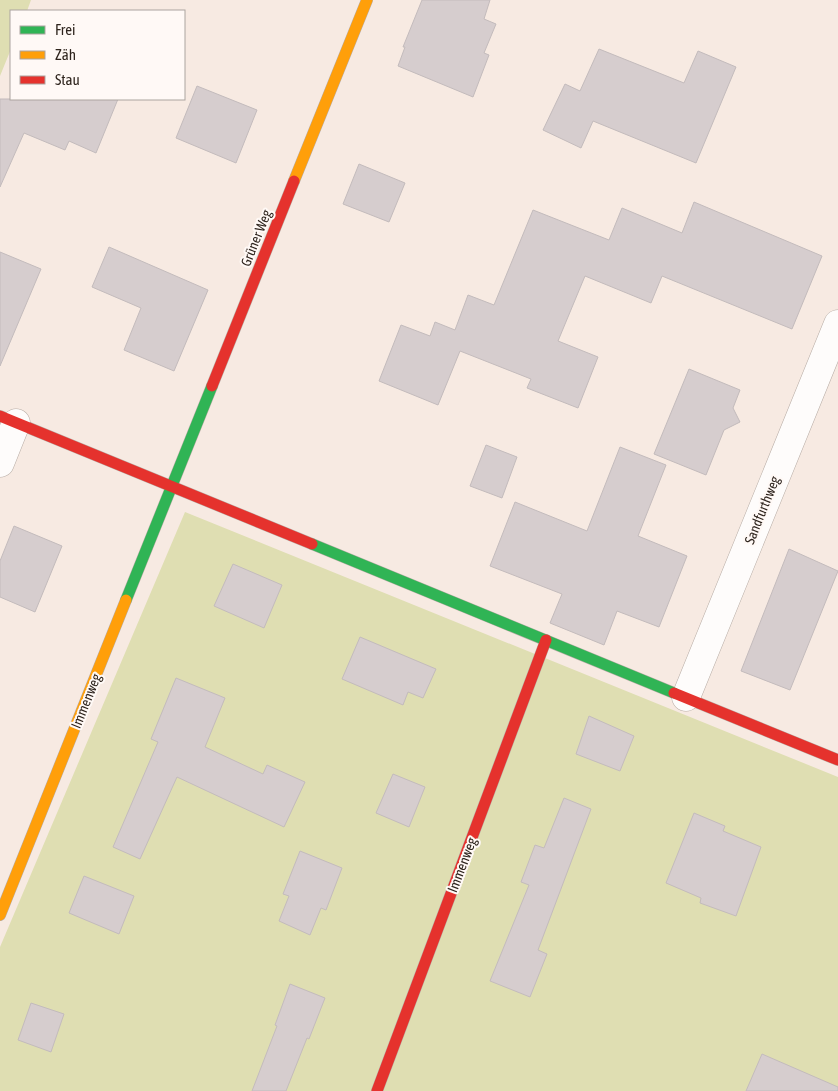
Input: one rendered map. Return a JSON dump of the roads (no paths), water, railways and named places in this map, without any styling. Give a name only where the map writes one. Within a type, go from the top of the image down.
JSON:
[{"type":"street","name":"Grüner Weg","points":[[172,487],[367,0]]},
{"type":"street","name":"Sandfurthweg","points":[[686,697],[838,324]]},
{"type":"street","points":[[0,463],[8,419],[838,760]]},
{"type":"street","name":"Immenweg","points":[[0,915],[172,487]]},
{"type":"street","name":"Immenweg","points":[[377,1091],[546,640]]}]
